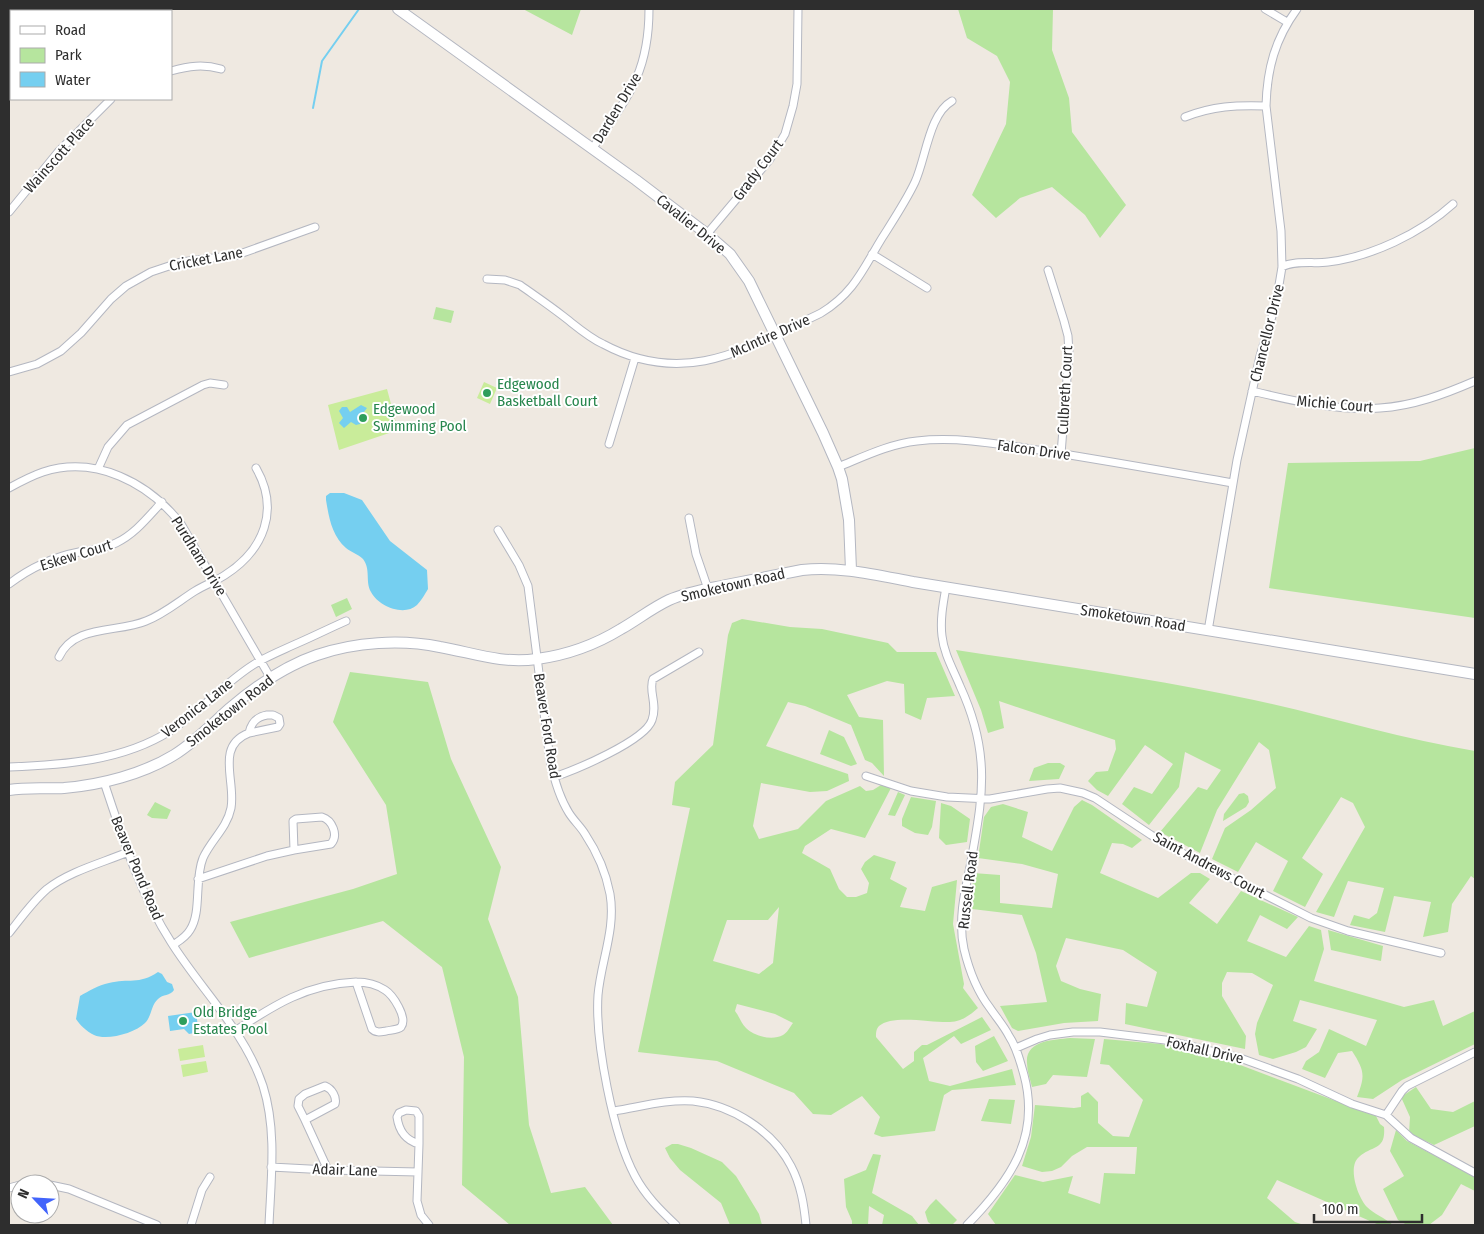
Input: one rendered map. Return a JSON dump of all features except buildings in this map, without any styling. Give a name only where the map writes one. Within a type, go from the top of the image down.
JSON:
[{"type":"main road","name":"Cavalier Drive","points":[[398,9],[707,234],[724,248],[740,267],[776,335],[838,467],[849,520],[851,570]]},
{"type":"main road","name":"Smoketown Road","points":[[9,790],[66,788],[104,782],[149,767],[173,755],[192,742],[270,677],[318,655],[344,647],[376,644],[425,644],[493,659],[537,659],[558,655],[593,644],[669,600],[683,594],[818,568],[851,570],[946,588],[1475,674]]},
{"type":"street","name":"Darden Drive","points":[[592,149],[626,99],[640,72],[647,46],[649,9]]},
{"type":"street","name":"Grady Court","points":[[707,234],[770,159],[785,134],[797,84],[798,9]]},
{"type":"street","points":[[1265,9],[1287,22]]},
{"type":"street","name":"Chancellor Drive","points":[[1208,631],[1233,483],[1252,391],[1276,303],[1282,267],[1281,231],[1266,106],[1268,72],[1272,56],[1287,22],[1297,9]]},
{"type":"street","points":[[172,71],[202,65],[221,69]]},
{"type":"street","name":"Wainscott Place","points":[[9,212],[58,152],[107,100]]},
{"type":"street","name":"McIntire Drive","points":[[487,280],[504,280],[520,285],[602,344],[635,358],[664,363],[694,363],[728,356],[821,313],[842,298],[857,280],[915,182],[936,120],[947,104],[952,101]]},
{"type":"street","points":[[1185,117],[1204,110],[1224,106],[1266,106]]},
{"type":"street","points":[[1282,267],[1288,263],[1328,262],[1364,253],[1417,231],[1433,221],[1453,204]]},
{"type":"street","name":"Cricket Lane","points":[[9,372],[37,364],[60,351],[81,333],[111,299],[126,286],[151,272],[181,262],[237,255],[315,227]]},
{"type":"street","points":[[872,254],[927,288]]},
{"type":"street","name":"Culbreth Court","points":[[1048,270],[1068,336],[1069,353],[1061,454]]},
{"type":"street","points":[[609,444],[635,358]]},
{"type":"street","name":"Michie Court","points":[[1252,391],[1335,406],[1380,408],[1416,402],[1475,381]]},
{"type":"street","points":[[98,469],[108,447],[127,425],[203,385],[210,383],[224,385]]},
{"type":"street","name":"Falcon Drive","points":[[838,467],[877,451],[917,441],[934,440],[977,442],[1061,454],[1233,483]]},
{"type":"street","points":[[59,657],[64,648],[76,638],[98,631],[117,629],[146,621],[159,615],[215,581],[247,558],[263,535],[266,523],[267,500],[256,468]]},
{"type":"street","name":"Purdham Drive","points":[[9,488],[30,478],[58,469],[98,469],[138,485],[162,502],[181,524],[270,677]]},
{"type":"street","name":"Eskew Court","points":[[9,584],[33,568],[48,561],[115,544],[132,534],[162,502]]},
{"type":"street","points":[[690,518],[696,554],[708,588]]},
{"type":"street","name":"Beaver Ford Road","points":[[498,530],[519,565],[528,586],[550,760],[554,777],[570,815],[585,833],[597,855],[607,880],[610,895],[611,925],[602,969],[598,1005],[603,1060],[620,1141],[635,1176],[652,1200],[676,1225]]},
{"type":"street","name":"Russell Road","points":[[946,588],[941,617],[942,637],[950,664],[974,724],[981,762],[981,799],[963,902],[962,933],[969,966],[975,982],[1016,1048],[1028,1094],[1027,1124],[1024,1141],[1014,1165],[1001,1187],[967,1225]]},
{"type":"street","name":"Veronica Lane","points":[[9,767],[45,766],[77,762],[139,747],[170,731],[184,721],[260,660],[346,621]]},
{"type":"street","points":[[554,777],[590,763],[643,733],[651,723],[654,714],[655,705],[651,688],[653,679],[699,652]]},
{"type":"street","points":[[173,945],[186,936],[193,926],[202,859],[224,827],[231,808],[232,791],[229,750],[237,739],[249,733]]},
{"type":"street","name":"Saint Andrews Court","points":[[866,776],[929,795],[981,799],[1060,788],[1083,793],[1095,798],[1173,848],[1311,918],[1348,931],[1441,953]]},
{"type":"street","name":"Beaver Pond Road","points":[[104,782],[128,852],[146,895],[173,945],[235,1031],[254,1063],[266,1097],[271,1132],[269,1225]]},
{"type":"street","points":[[198,879],[267,856],[331,844],[334,841],[335,835],[328,819],[322,816],[296,819],[294,821],[294,850]]},
{"type":"street","points":[[9,933],[40,896],[55,884],[67,877],[128,852]]},
{"type":"street","points":[[235,1031],[301,992],[328,984],[356,982],[374,984],[391,994],[400,1010],[403,1020],[401,1027],[378,1032],[372,1029],[356,982]]},
{"type":"street","name":"Foxhall Drive","points":[[1016,1048],[1050,1035],[1073,1032],[1100,1032],[1165,1040],[1251,1061],[1298,1079],[1352,1104],[1386,1116]]},
{"type":"street","points":[[1475,1052],[1407,1086],[1386,1116],[1411,1138],[1475,1173]]},
{"type":"street","points":[[305,1120],[335,1104],[336,1101],[333,1093],[328,1087],[325,1086],[305,1094],[299,1099],[298,1106],[328,1170]]},
{"type":"street","points":[[614,1111],[666,1102],[693,1101],[722,1107],[744,1118],[771,1140],[791,1165],[802,1194],[806,1225]]},
{"type":"street","points":[[419,1144],[406,1139],[402,1132],[397,1119],[402,1111],[418,1112],[419,1116],[419,1144],[418,1172],[418,1208],[429,1225]]},
{"type":"street","name":"Adair Lane","points":[[271,1167],[418,1172]]},
{"type":"street","points":[[191,1225],[202,1190],[210,1176]]},
{"type":"street","points":[[60,1187],[157,1225]]},
{"type":"green space","points":[[523,9],[581,9],[572,35]]},
{"type":"green space","points":[[958,9],[1053,9],[1052,50],[1069,98],[1072,132],[1126,205],[1100,238],[1085,215],[1052,187],[1020,198],[996,218],[972,195],[1006,124],[1010,82],[997,56],[967,38]]},
{"type":"green space","points":[[436,307],[454,311],[451,323],[433,319]]},
{"type":"green space","name":"Edgewood Basketball Court","points":[[484,382],[497,388],[490,404],[477,398]]},
{"type":"green space","name":"Edgewood Swimming Pool","points":[[387,389],[398,430],[339,450],[328,405]]},
{"type":"green space","points":[[1475,448],[1475,618],[1269,588],[1288,463],[1420,461]]},
{"type":"green space","points":[[347,598],[352,609],[336,617],[331,605]]},
{"type":"green space","points":[[742,619],[790,627],[822,629],[888,643],[897,652],[936,652],[955,696],[927,698],[921,720],[905,713],[904,684],[887,681],[847,695],[859,717],[883,720],[884,776],[872,763],[865,760],[851,725],[805,706],[788,702],[766,746],[848,774],[849,781],[827,791],[810,792],[761,783],[753,826],[759,839],[798,829],[826,801],[860,786],[866,791],[873,790],[881,785],[891,788],[865,838],[831,829],[805,846],[802,853],[830,869],[839,889],[847,897],[856,897],[867,893],[869,883],[861,869],[865,862],[874,855],[896,862],[890,879],[907,888],[900,907],[925,911],[932,887],[957,880],[953,924],[964,984],[963,988],[978,1008],[965,1018],[954,1022],[893,1020],[885,1022],[878,1027],[876,1037],[903,1069],[914,1061],[914,1052],[922,1045],[927,1045],[982,1017],[991,1030],[961,1044],[954,1036],[923,1058],[929,1081],[950,1086],[1012,1069],[1016,1085],[952,1090],[944,1095],[935,1131],[882,1137],[874,1134],[880,1117],[862,1096],[831,1115],[813,1114],[794,1093],[717,1061],[638,1052],[690,808],[672,805],[675,782],[713,745],[728,635],[732,623]],"holes":[[[779,907],[773,963],[759,974],[713,961],[727,920],[768,920]],[[737,1004],[775,1014],[793,1023],[786,1033],[779,1037],[769,1038],[758,1035],[749,1031],[743,1024],[735,1011]]]},
{"type":"green space","points":[[956,650],[1217,692],[1420,740],[1475,751],[1475,879],[1471,876],[1452,904],[1448,932],[1423,937],[1431,902],[1394,896],[1385,932],[1350,925],[1354,915],[1369,919],[1377,913],[1384,888],[1348,881],[1334,917],[1316,912],[1365,827],[1353,803],[1341,797],[1302,858],[1323,874],[1305,907],[1273,891],[1288,861],[1256,842],[1238,872],[1212,859],[1225,828],[1251,810],[1276,788],[1269,750],[1259,742],[1217,810],[1200,853],[1160,832],[1198,787],[1207,790],[1221,770],[1185,752],[1179,787],[1149,825],[1122,804],[1134,787],[1152,794],[1173,764],[1145,745],[1108,796],[1097,790],[1088,781],[1096,772],[1108,771],[1116,749],[1115,740],[999,701],[1004,728],[988,733],[981,710]]},
{"type":"green space","points":[[350,672],[428,682],[451,759],[501,867],[488,919],[518,997],[529,1125],[551,1193],[585,1187],[613,1225],[510,1225],[462,1185],[464,1057],[442,967],[383,921],[249,958],[230,922],[353,889],[397,874],[386,805],[333,722]]},
{"type":"green space","points":[[829,730],[844,737],[857,764],[851,766],[820,754]]},
{"type":"green space","points":[[1048,763],[1060,763],[1065,766],[1059,779],[1029,781],[1034,768]]},
{"type":"green space","points":[[898,792],[905,795],[895,816],[888,815]]},
{"type":"green space","points":[[1244,793],[1248,796],[1249,802],[1246,807],[1223,821],[1224,814],[1239,794]]},
{"type":"green space","points":[[911,797],[936,801],[932,827],[928,835],[915,833],[902,826],[902,819]]},
{"type":"green space","points":[[1082,800],[1142,840],[1132,848],[1123,844],[1112,843],[1100,873],[1158,898],[1191,873],[1200,873],[1210,879],[1189,903],[1217,924],[1241,891],[1298,917],[1287,929],[1260,915],[1247,941],[1286,957],[1309,926],[1321,930],[1324,949],[1314,981],[1404,1007],[1434,1000],[1443,1026],[1475,1011],[1475,1044],[1402,1080],[1373,1099],[1357,1097],[1362,1074],[1352,1051],[1338,1053],[1325,1078],[1302,1069],[1306,1061],[1319,1052],[1329,1029],[1366,1046],[1377,1020],[1300,1000],[1293,1021],[1317,1029],[1306,1047],[1273,1059],[1259,1055],[1255,1034],[1257,1023],[1273,985],[1252,973],[1227,972],[1222,983],[1222,996],[1246,1036],[1245,1049],[1125,1024],[1126,1003],[1147,1007],[1157,972],[1123,950],[1066,938],[1056,966],[1061,981],[1080,989],[1101,994],[1098,1021],[1064,1023],[1018,1031],[1012,1028],[1000,1006],[1047,1002],[1036,953],[1022,915],[972,909],[973,873],[1000,875],[1000,903],[1052,908],[1058,874],[1022,864],[978,858],[984,817],[991,807],[1003,804],[1028,812],[1022,837],[1052,851],[1074,807]]},
{"type":"green space","points":[[155,802],[171,810],[167,819],[152,818],[147,815]]},
{"type":"green space","points":[[941,803],[951,806],[970,819],[967,842],[946,845],[939,838]]},
{"type":"green space","points":[[1328,930],[1383,946],[1381,961],[1331,950]]},
{"type":"green space","points":[[994,1036],[1008,1061],[983,1071],[976,1062],[975,1046]]},
{"type":"green space","points":[[1070,1038],[1095,1039],[1087,1077],[1053,1075],[1046,1084],[1032,1087],[1027,1063],[1031,1050],[1042,1043]]},
{"type":"green space","points":[[1104,1039],[1161,1044],[1227,1060],[1376,1116],[1384,1127],[1383,1140],[1380,1144],[1359,1157],[1354,1168],[1355,1182],[1360,1197],[1367,1207],[1393,1225],[1379,1225],[1277,1180],[1267,1198],[1295,1222],[1304,1225],[996,1225],[988,1214],[1015,1175],[1043,1182],[1073,1176],[1068,1193],[1100,1204],[1104,1173],[1135,1174],[1137,1147],[1087,1147],[1072,1156],[1061,1167],[1052,1171],[1042,1172],[1022,1166],[1031,1137],[1035,1105],[1081,1107],[1081,1096],[1088,1092],[1098,1102],[1098,1123],[1113,1136],[1129,1137],[1143,1100],[1109,1065],[1100,1064]]},
{"type":"green space","points":[[203,1045],[205,1057],[180,1061],[178,1049]]},
{"type":"green space","points":[[206,1061],[208,1072],[183,1077],[181,1065]]},
{"type":"green space","points":[[1416,1087],[1431,1109],[1453,1112],[1475,1101],[1475,1126],[1434,1145],[1409,1133],[1410,1117],[1401,1097]]},
{"type":"green space","points":[[989,1099],[1015,1100],[1011,1124],[981,1121]]},
{"type":"green space","points":[[1396,1130],[1407,1141],[1475,1177],[1475,1191],[1461,1184],[1442,1215],[1429,1225],[1407,1225],[1398,1220],[1383,1189],[1404,1176],[1390,1151]]},
{"type":"green space","points":[[672,1144],[691,1148],[722,1162],[736,1176],[759,1214],[762,1225],[730,1225],[721,1203],[680,1170],[670,1158],[665,1148]]},
{"type":"green space","points":[[873,1154],[881,1155],[872,1193],[912,1216],[919,1225],[882,1225],[884,1215],[869,1206],[868,1225],[852,1225],[846,1207],[844,1179],[866,1170]]},
{"type":"green space","points":[[936,1199],[957,1220],[952,1225],[932,1225],[928,1222],[925,1212]]},
{"type":"water","points":[[361,405],[367,408],[361,416],[360,424],[356,425],[351,422],[344,428],[339,423],[343,418],[339,411],[342,407],[347,407],[350,412]]},
{"type":"water","points":[[330,493],[344,493],[362,500],[390,541],[427,570],[428,589],[417,605],[405,610],[399,610],[379,602],[374,597],[369,588],[367,567],[363,559],[346,548],[334,532],[326,500],[326,496]]},
{"type":"water","points":[[158,972],[162,974],[167,982],[172,984],[174,990],[156,1001],[145,1023],[135,1030],[121,1035],[100,1037],[86,1030],[76,1019],[80,996],[105,984],[139,980]]},
{"type":"water","name":"Old Bridge Estates Pool","points":[[196,1012],[198,1027],[194,1033],[189,1034],[184,1029],[170,1031],[168,1016]]},
{"type":"waterway","points":[[313,108],[322,61],[359,9]]},
{"type":"place","name":"Edgewood Basketball Court","points":[[487,393]]},
{"type":"place","name":"Edgewood Swimming Pool","points":[[363,418]]},
{"type":"place","name":"Old Bridge Estates Pool","points":[[183,1021]]}]
